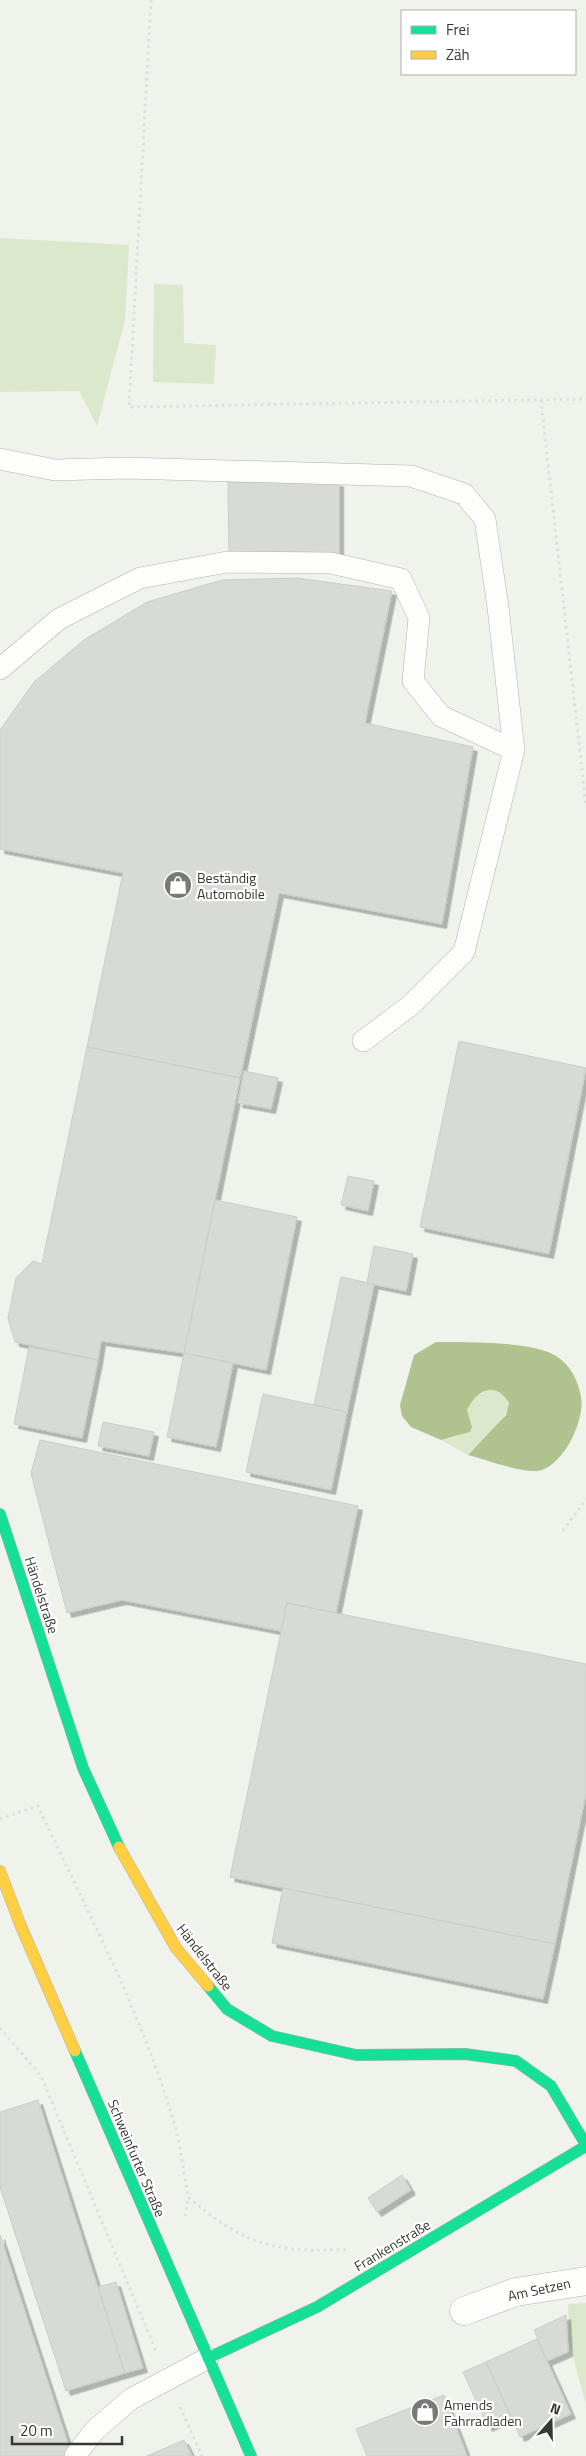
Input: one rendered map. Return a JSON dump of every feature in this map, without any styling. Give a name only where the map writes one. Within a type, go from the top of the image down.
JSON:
[{"type":"street","name":"Händelstraße","points":[[0,1514],[83,1768],[124,1857],[176,1948],[227,2009],[272,2036],[356,2054],[465,2054],[516,2061],[551,2086],[586,2146]]},
{"type":"street","name":"Schweinfurter Straße","points":[[0,1870],[20,1924],[251,2456]]},
{"type":"street","name":"Frankenstraße","points":[[208,2358],[317,2307],[586,2146]]},
{"type":"street","name":"Am Setzen","points":[[464,2311],[516,2292],[586,2280]]},
{"type":"lane","points":[[0,459],[55,470],[126,468],[411,476],[464,494],[484,520],[498,607],[514,750],[464,952],[410,1005],[363,1041]]},
{"type":"lane","points":[[0,669],[59,619],[140,578],[227,562],[331,563],[401,579],[419,618],[414,681],[441,716],[514,750]]},
{"type":"lane","points":[[74,2456],[95,2430],[131,2399],[208,2358]]},
{"type":"path","points":[[151,0],[129,407],[586,399]]},
{"type":"path","points":[[541,400],[586,807]]},
{"type":"path","points":[[563,1531],[586,1499]]},
{"type":"path","points":[[0,1819],[38,1806],[126,1996],[154,2063],[175,2128],[188,2197],[229,2230],[255,2242],[274,2247],[308,2250],[356,2250]]},
{"type":"path","points":[[0,2028],[41,2076],[202,2456]]},
{"type":"shaded area","points":[[0,238],[129,245],[125,320],[97,426],[79,391],[0,392]]},
{"type":"shaded area","points":[[154,284],[183,285],[184,343],[216,345],[214,384],[153,382]]},
{"type":"shaded area","points":[[436,1342],[498,1343],[532,1347],[556,1356],[566,1364],[578,1385],[581,1397],[580,1417],[566,1449],[550,1466],[535,1471],[516,1469],[468,1455],[506,1415],[509,1403],[504,1396],[492,1390],[486,1390],[476,1397],[467,1410],[472,1427],[470,1432],[441,1440],[411,1427],[402,1416],[400,1405],[414,1355]]},
{"type":"shaded area","points":[[488,1389],[500,1393],[509,1403],[498,1425],[468,1455],[441,1440],[456,1437],[472,1427],[467,1410],[472,1400]]},
{"type":"shaded area","points":[[586,2303],[586,2404],[570,2347],[568,2304]]},
{"type":"building","points":[[228,482],[339,482],[339,556],[229,556]]},
{"type":"building","points":[[297,578],[392,591],[365,723],[473,747],[442,924],[279,893],[240,1078],[87,1047],[123,873],[0,849],[0,730],[34,682],[84,640],[147,602],[222,580]]},
{"type":"building","points":[[459,1041],[586,1068],[549,1254],[420,1227]]},
{"type":"building","points":[[87,1047],[240,1078],[184,1353],[101,1341],[98,1360],[15,1342],[8,1318],[16,1278],[33,1261],[42,1264]]},
{"type":"building","points":[[244,1071],[278,1078],[271,1109],[238,1103]]},
{"type":"building","points":[[348,1176],[374,1181],[368,1211],[341,1205]]},
{"type":"building","points":[[215,1200],[297,1217],[266,1370],[184,1353]]},
{"type":"building","points":[[374,1246],[413,1254],[406,1291],[367,1283]]},
{"type":"building","points":[[341,1277],[374,1284],[347,1412],[314,1405]]},
{"type":"building","points":[[29,1347],[98,1360],[82,1438],[14,1424]]},
{"type":"building","points":[[184,1353],[233,1363],[216,1447],[167,1437]]},
{"type":"building","points":[[263,1394],[347,1412],[331,1490],[246,1472]]},
{"type":"building","points":[[103,1422],[154,1432],[149,1456],[98,1446]]},
{"type":"building","points":[[40,1440],[358,1506],[336,1613],[287,1603],[281,1631],[122,1600],[67,1613],[31,1473]]},
{"type":"building","points":[[287,1603],[586,1664],[586,1793],[555,1944],[230,1877]]},
{"type":"building","points":[[283,1888],[555,1944],[543,1999],[272,1943]]},
{"type":"building","points":[[38,2100],[125,2373],[66,2391],[0,2187],[0,2112]]},
{"type":"building","points":[[402,2175],[411,2190],[377,2212],[368,2198]]},
{"type":"building","points":[[0,2235],[72,2456],[0,2456]]},
{"type":"building","points":[[116,2282],[143,2368],[125,2373],[98,2287]]},
{"type":"building","points":[[566,2315],[568,2352],[547,2361],[534,2330]]},
{"type":"building","points":[[537,2339],[571,2414],[520,2437],[486,2362]]},
{"type":"building","points":[[486,2362],[511,2416],[488,2427],[463,2372]]},
{"type":"building","name":"Amends Fahrradladen","points":[[444,2395],[467,2456],[367,2456],[356,2429]]},
{"type":"building","points":[[184,2440],[192,2456],[147,2456]]},
{"type":"traffic: fast","points":[[0,1514],[83,1768],[119,1847]]},
{"type":"traffic: fast","points":[[208,1986],[227,2009],[272,2036],[356,2055],[465,2054],[516,2061],[551,2086],[586,2145]]},
{"type":"traffic: fast","points":[[75,2051],[251,2456]]},
{"type":"traffic: fast","points":[[208,2358],[317,2307],[586,2146]]},
{"type":"traffic: slow","points":[[119,1847],[176,1948],[208,1986]]},
{"type":"traffic: slow","points":[[0,1871],[20,1924],[75,2051]]},
{"type":"place","name":"Beständig Automobile","points":[[178,885]]},
{"type":"place","name":"Amends Fahrradladen","points":[[425,2412]]}]
